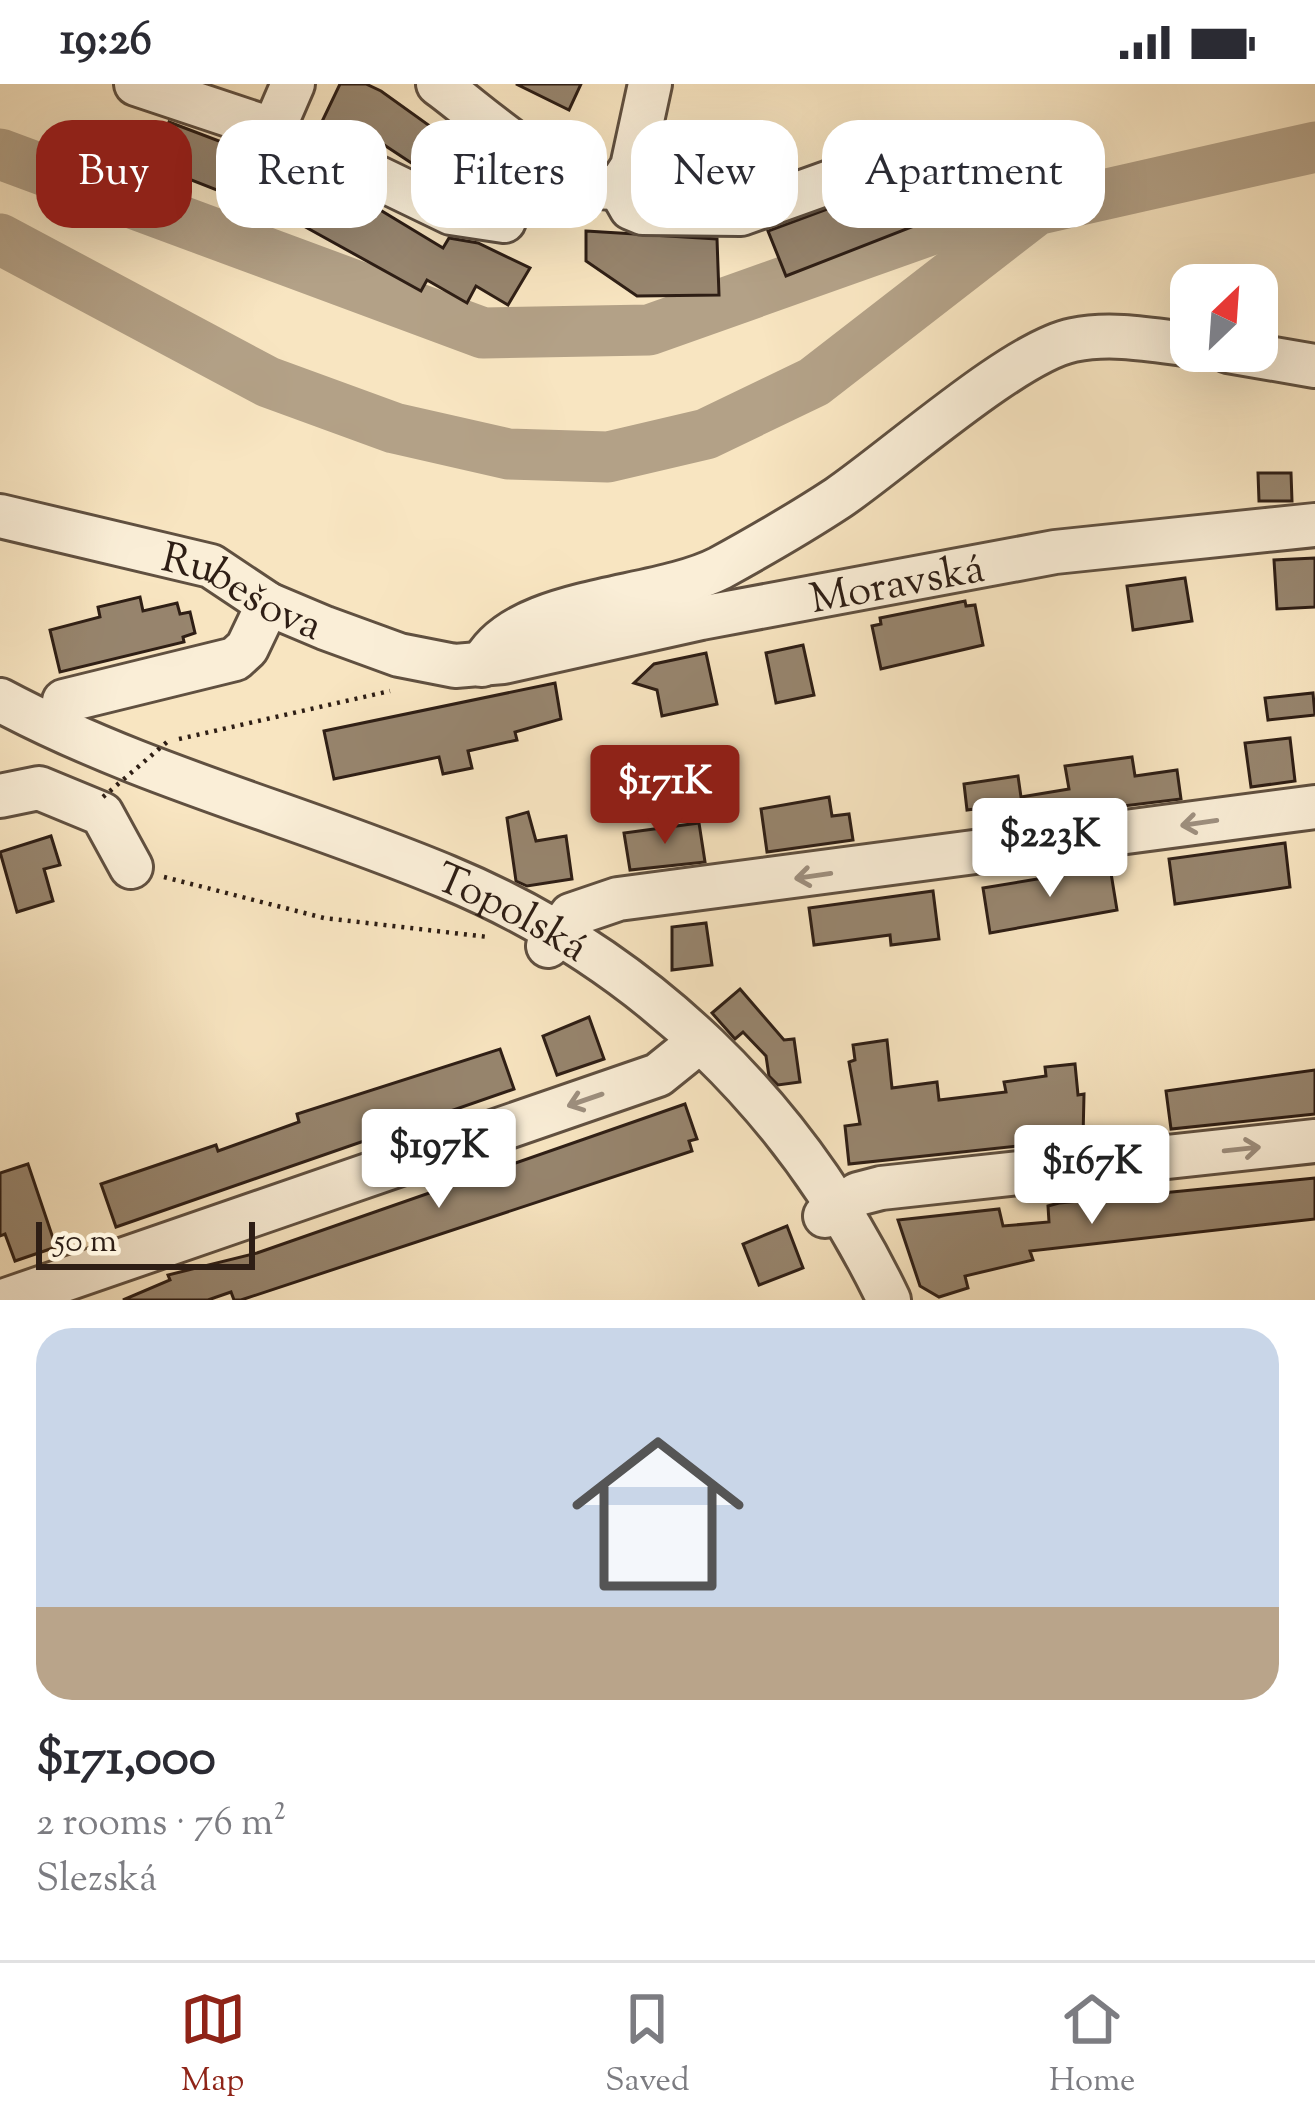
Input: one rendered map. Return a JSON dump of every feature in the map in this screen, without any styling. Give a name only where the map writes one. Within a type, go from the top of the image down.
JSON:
[{"type":"street","points":[[136,84],[251,120]]},
{"type":"street","points":[[276,120],[293,84]]},
{"type":"street","points":[[438,84],[574,181],[598,189],[619,187]]},
{"type":"street","points":[[619,187],[632,167],[650,84]]},
{"type":"street","points":[[619,187],[631,208],[643,213],[741,214],[822,185]]},
{"type":"street","points":[[482,665],[494,643],[518,626],[683,584],[724,566],[837,498],[1045,349],[1114,335],[1170,343]]},
{"type":"street","points":[[1278,360],[1315,366]]},
{"type":"street","name":"Rubešova","points":[[0,516],[211,566],[268,604],[399,655],[482,665]]},
{"type":"street","name":"Moravská","points":[[482,665],[1055,551],[1315,525]]},
{"type":"street","points":[[64,701],[235,659],[248,648],[268,604]]},
{"type":"street","name":"Topolská","points":[[0,700],[142,764],[434,872],[641,988],[701,1037],[764,1104],[889,1300]]},
{"type":"street","name":"Topolská","points":[[0,728],[144,791],[552,939],[689,1050],[748,1114],[831,1212],[870,1300]]},
{"type":"street","points":[[0,796],[23,787],[39,788],[103,814],[131,867]]},
{"type":"street","points":[[552,939],[578,911],[618,899],[1315,807]]},
{"type":"street","points":[[6,1300],[658,1075],[689,1050]]},
{"type":"street","points":[[831,1212],[880,1188],[1315,1141]]},
{"type":"path","points":[[103,797],[167,742],[396,689]]},
{"type":"path","points":[[131,867],[324,918],[487,938],[504,923]]},
{"type":"building","points":[[340,84],[366,84],[421,120],[411,120],[411,163],[387,147],[387,120],[323,120]]},
{"type":"building","points":[[516,84],[581,84],[569,110]]},
{"type":"building","points":[[192,131],[216,140],[216,190],[192,180]]},
{"type":"building","points":[[822,211],[822,228],[909,228],[786,276],[768,231],[798,228],[798,220]]},
{"type":"building","points":[[387,214],[443,248],[449,238],[478,243],[530,268],[508,305],[476,286],[467,303],[427,280],[421,291],[307,228],[387,228]]},
{"type":"building","points":[[586,231],[717,239],[719,295],[637,296],[586,261]]},
{"type":"building","points":[[1258,473],[1291,473],[1292,501],[1259,501]]},
{"type":"building","points":[[1315,558],[1315,607],[1277,609],[1274,560]]},
{"type":"building","points":[[1185,578],[1192,621],[1133,630],[1127,586]]},
{"type":"building","points":[[140,597],[143,611],[177,603],[180,614],[190,612],[195,633],[183,637],[184,642],[60,672],[50,630],[100,617],[98,607]]},
{"type":"building","points":[[965,601],[966,606],[975,605],[983,645],[881,669],[872,626],[881,624],[880,618]]},
{"type":"building","points":[[803,645],[814,695],[776,703],[766,653]]},
{"type":"building","points":[[706,653],[717,704],[662,716],[657,690],[634,683],[654,664]]},
{"type":"building","points":[[555,683],[561,719],[515,732],[517,740],[468,751],[472,768],[443,774],[439,757],[334,779],[324,731]]},
{"type":"building","points":[[1313,693],[1315,715],[1268,720],[1265,698]]},
{"type":"building","points":[[1290,738],[1295,781],[1251,787],[1245,743]]},
{"type":"building","points":[[1132,757],[1135,776],[1177,770],[1181,799],[984,823],[982,808],[967,810],[964,784],[1018,776],[1021,797],[1069,789],[1065,766]]},
{"type":"building","points":[[829,797],[832,816],[849,814],[853,840],[767,852],[761,809]]},
{"type":"building","points":[[528,812],[536,841],[566,836],[572,879],[527,886],[516,881],[507,818]]},
{"type":"building","points":[[699,823],[705,862],[630,870],[624,833]]},
{"type":"building","points":[[51,836],[60,865],[44,869],[53,901],[17,912],[0,852]]},
{"type":"building","points":[[1285,843],[1290,887],[1175,904],[1169,859]]},
{"type":"building","points":[[1110,867],[1117,910],[990,933],[983,888]]},
{"type":"building","points":[[933,891],[939,939],[891,945],[890,935],[814,945],[809,908]]},
{"type":"building","points":[[706,923],[712,965],[672,970],[672,927]]},
{"type":"building","points":[[740,989],[784,1040],[794,1039],[800,1082],[778,1085],[769,1076],[766,1056],[743,1032],[735,1039],[712,1013]]},
{"type":"building","points":[[589,1017],[604,1059],[557,1075],[543,1036]]},
{"type":"building","points":[[887,1040],[892,1088],[937,1082],[939,1100],[1006,1092],[1004,1082],[1046,1076],[1045,1067],[1075,1064],[1078,1095],[1084,1094],[1083,1139],[849,1164],[845,1126],[860,1124],[849,1062],[855,1060],[853,1045]]},
{"type":"building","points":[[500,1049],[514,1089],[116,1227],[101,1184],[216,1145],[218,1151],[299,1122],[297,1114]]},
{"type":"building","points":[[1315,1070],[1315,1114],[1171,1129],[1166,1091]]},
{"type":"building","points":[[685,1104],[697,1139],[689,1141],[692,1151],[241,1300],[234,1300],[231,1292],[208,1300],[123,1300],[170,1280],[168,1275],[257,1253]]},
{"type":"building","points":[[28,1164],[56,1247],[15,1261],[5,1234],[0,1236],[0,1173]]},
{"type":"building","points":[[1315,1178],[1315,1219],[1030,1251],[1033,1260],[965,1276],[968,1288],[939,1297],[920,1286],[898,1220],[999,1209],[1003,1226],[1049,1222],[1048,1206],[1059,1203]]},
{"type":"building","points":[[787,1226],[803,1268],[759,1285],[743,1244]]},
{"type":"waterway","points":[[0,239],[268,382],[394,428],[508,454],[608,457],[706,434],[814,382],[1036,210],[1315,147]]},
{"type":"waterway","points":[[0,154],[483,333],[649,330],[936,228]]}]
